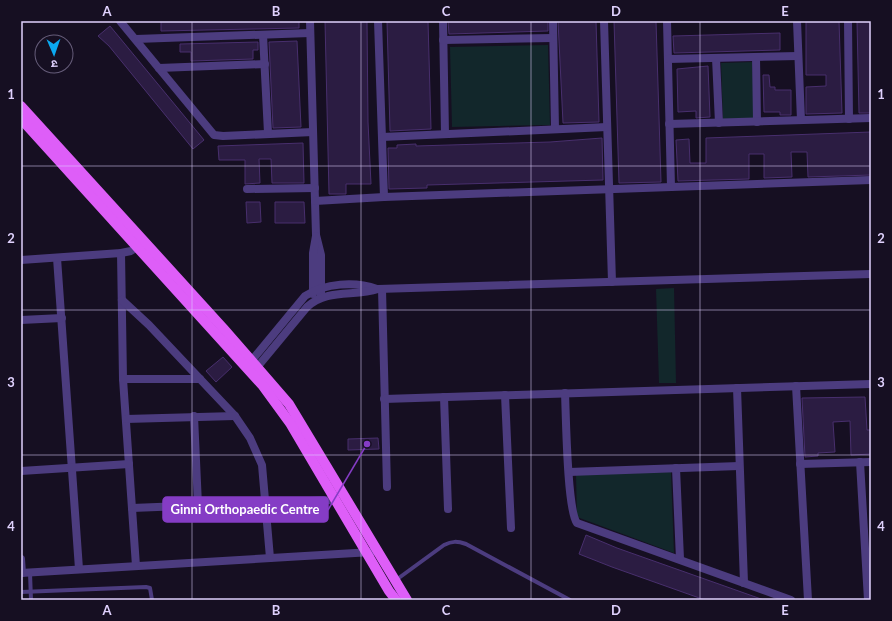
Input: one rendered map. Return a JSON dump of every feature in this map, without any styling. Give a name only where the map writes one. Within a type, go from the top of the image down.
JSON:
[{"type":"main road","points":[[21,106],[252,367],[289,404],[394,581],[407,600]]},
{"type":"main road","points":[[21,119],[142,244]]},
{"type":"main road","points":[[252,367],[290,423],[396,600]]},
{"type":"street","points":[[120,21],[214,134],[223,136],[313,132]]},
{"type":"street","points":[[310,21],[316,235],[313,253],[317,289],[321,297]]},
{"type":"street","points":[[378,21],[384,197]]},
{"type":"street","points":[[443,21],[445,134]]},
{"type":"street","points":[[553,21],[556,129]]},
{"type":"street","points":[[604,21],[612,282]]},
{"type":"street","points":[[667,21],[671,187]]},
{"type":"street","points":[[797,21],[801,120]]},
{"type":"street","points":[[848,21],[849,119]]},
{"type":"street","points":[[136,39],[310,33]]},
{"type":"street","points":[[263,35],[268,133]]},
{"type":"street","points":[[443,40],[553,38]]},
{"type":"street","points":[[668,59],[798,56]]},
{"type":"street","points":[[756,57],[757,122]]},
{"type":"street","points":[[716,58],[719,123]]},
{"type":"street","points":[[159,68],[265,64]]},
{"type":"street","points":[[669,124],[871,118]]},
{"type":"street","points":[[382,137],[607,127]]},
{"type":"street","points":[[315,201],[384,197],[871,180]]},
{"type":"street","points":[[247,189],[314,188]]},
{"type":"street","points":[[21,260],[121,253],[142,244]]},
{"type":"street","points":[[121,253],[123,379],[136,566]]},
{"type":"street","points":[[58,258],[79,569]]},
{"type":"street","points":[[252,367],[313,301],[321,297],[380,289],[871,274]]},
{"type":"street","points":[[252,367],[305,296],[317,289],[334,286],[359,285],[380,289]]},
{"type":"street","points":[[313,301],[317,289]]},
{"type":"street","points":[[380,289],[387,487]]},
{"type":"street","points":[[122,300],[149,325],[235,416],[256,450],[262,465],[270,558]]},
{"type":"street","points":[[21,320],[62,318]]},
{"type":"street","points":[[123,379],[200,379]]},
{"type":"street","points":[[384,399],[871,384]]},
{"type":"street","points":[[796,386],[808,600]]},
{"type":"street","points":[[737,388],[744,583]]},
{"type":"street","points":[[565,393],[569,472],[573,514],[577,522],[791,600]]},
{"type":"street","points":[[505,395],[511,528]]},
{"type":"street","points":[[444,397],[448,509]]},
{"type":"street","points":[[194,416],[198,505]]},
{"type":"street","points":[[126,419],[235,416]]},
{"type":"street","points":[[860,462],[868,600]]},
{"type":"street","points":[[800,464],[871,462]]},
{"type":"street","points":[[21,471],[129,464]]},
{"type":"street","points":[[569,472],[739,466]]},
{"type":"street","points":[[676,468],[680,559]]},
{"type":"street","points":[[132,508],[335,500]]},
{"type":"street","points":[[21,559],[21,573],[376,551]]},
{"type":"lane","points":[[394,581],[444,545],[450,542],[458,541],[570,600]]},
{"type":"lane","points":[[30,572],[31,600]]},
{"type":"lane","points":[[21,592],[146,587],[150,588],[152,600]]},
{"type":"green space","points":[[548,45],[550,125],[452,127],[450,47]]},
{"type":"green space","points":[[752,62],[755,118],[723,119],[721,63]]},
{"type":"green space","points":[[674,288],[676,383],[659,383],[656,289]]},
{"type":"green space","points":[[671,472],[674,553],[577,517],[576,475]]},
{"type":"building","points":[[161,21],[299,21],[299,28],[161,31]]},
{"type":"building","points":[[325,21],[367,21],[368,122],[371,184],[346,184],[346,194],[329,194]]},
{"type":"building","points":[[387,21],[428,21],[431,129],[390,131]]},
{"type":"building","points":[[448,21],[548,21],[548,31],[449,34]]},
{"type":"building","points":[[558,21],[596,21],[599,122],[563,123]]},
{"type":"building","points":[[614,21],[656,21],[661,182],[619,183]]},
{"type":"building","points":[[806,21],[839,21],[842,113],[806,114],[806,87],[826,86],[826,75],[806,75]]},
{"type":"building","points":[[857,21],[871,21],[871,113],[859,113]]},
{"type":"building","points":[[110,26],[204,140],[193,149],[109,46],[98,36]]},
{"type":"building","points":[[780,33],[780,50],[674,53],[673,36]]},
{"type":"building","points":[[297,41],[301,127],[273,128],[269,42]]},
{"type":"building","points":[[258,42],[258,50],[253,50],[253,59],[191,61],[191,52],[180,52],[180,44]]},
{"type":"building","points":[[708,66],[710,117],[696,118],[696,111],[678,112],[677,69]]},
{"type":"building","points":[[763,75],[769,75],[770,87],[775,87],[775,90],[791,90],[791,115],[780,115],[780,112],[764,112]]},
{"type":"building","points":[[871,132],[871,175],[808,177],[807,152],[791,152],[792,177],[764,178],[764,154],[749,154],[749,179],[678,181],[676,140],[689,139],[690,163],[706,163],[706,138]]},
{"type":"building","points":[[602,138],[603,180],[427,185],[427,188],[389,189],[388,148],[397,148],[397,145],[416,144],[416,146],[550,142]]},
{"type":"building","points":[[303,143],[304,183],[272,183],[271,159],[259,159],[260,183],[245,184],[245,160],[219,160],[218,146]]},
{"type":"building","points":[[246,202],[260,202],[261,222],[247,223]]},
{"type":"building","points":[[275,202],[304,202],[305,223],[275,223]]},
{"type":"building","points":[[223,357],[232,367],[216,382],[206,371]]},
{"type":"building","points":[[865,397],[867,430],[871,430],[871,454],[851,455],[850,421],[833,422],[835,452],[818,453],[818,456],[805,457],[802,398]]},
{"type":"building","points":[[378,438],[379,449],[348,450],[348,439]]},
{"type":"building","points":[[586,535],[617,548],[764,600],[705,600],[612,567],[579,554]]},
{"type":"place","name":"Ginni Orthopaedic Centre","points":[[367,444]]}]
